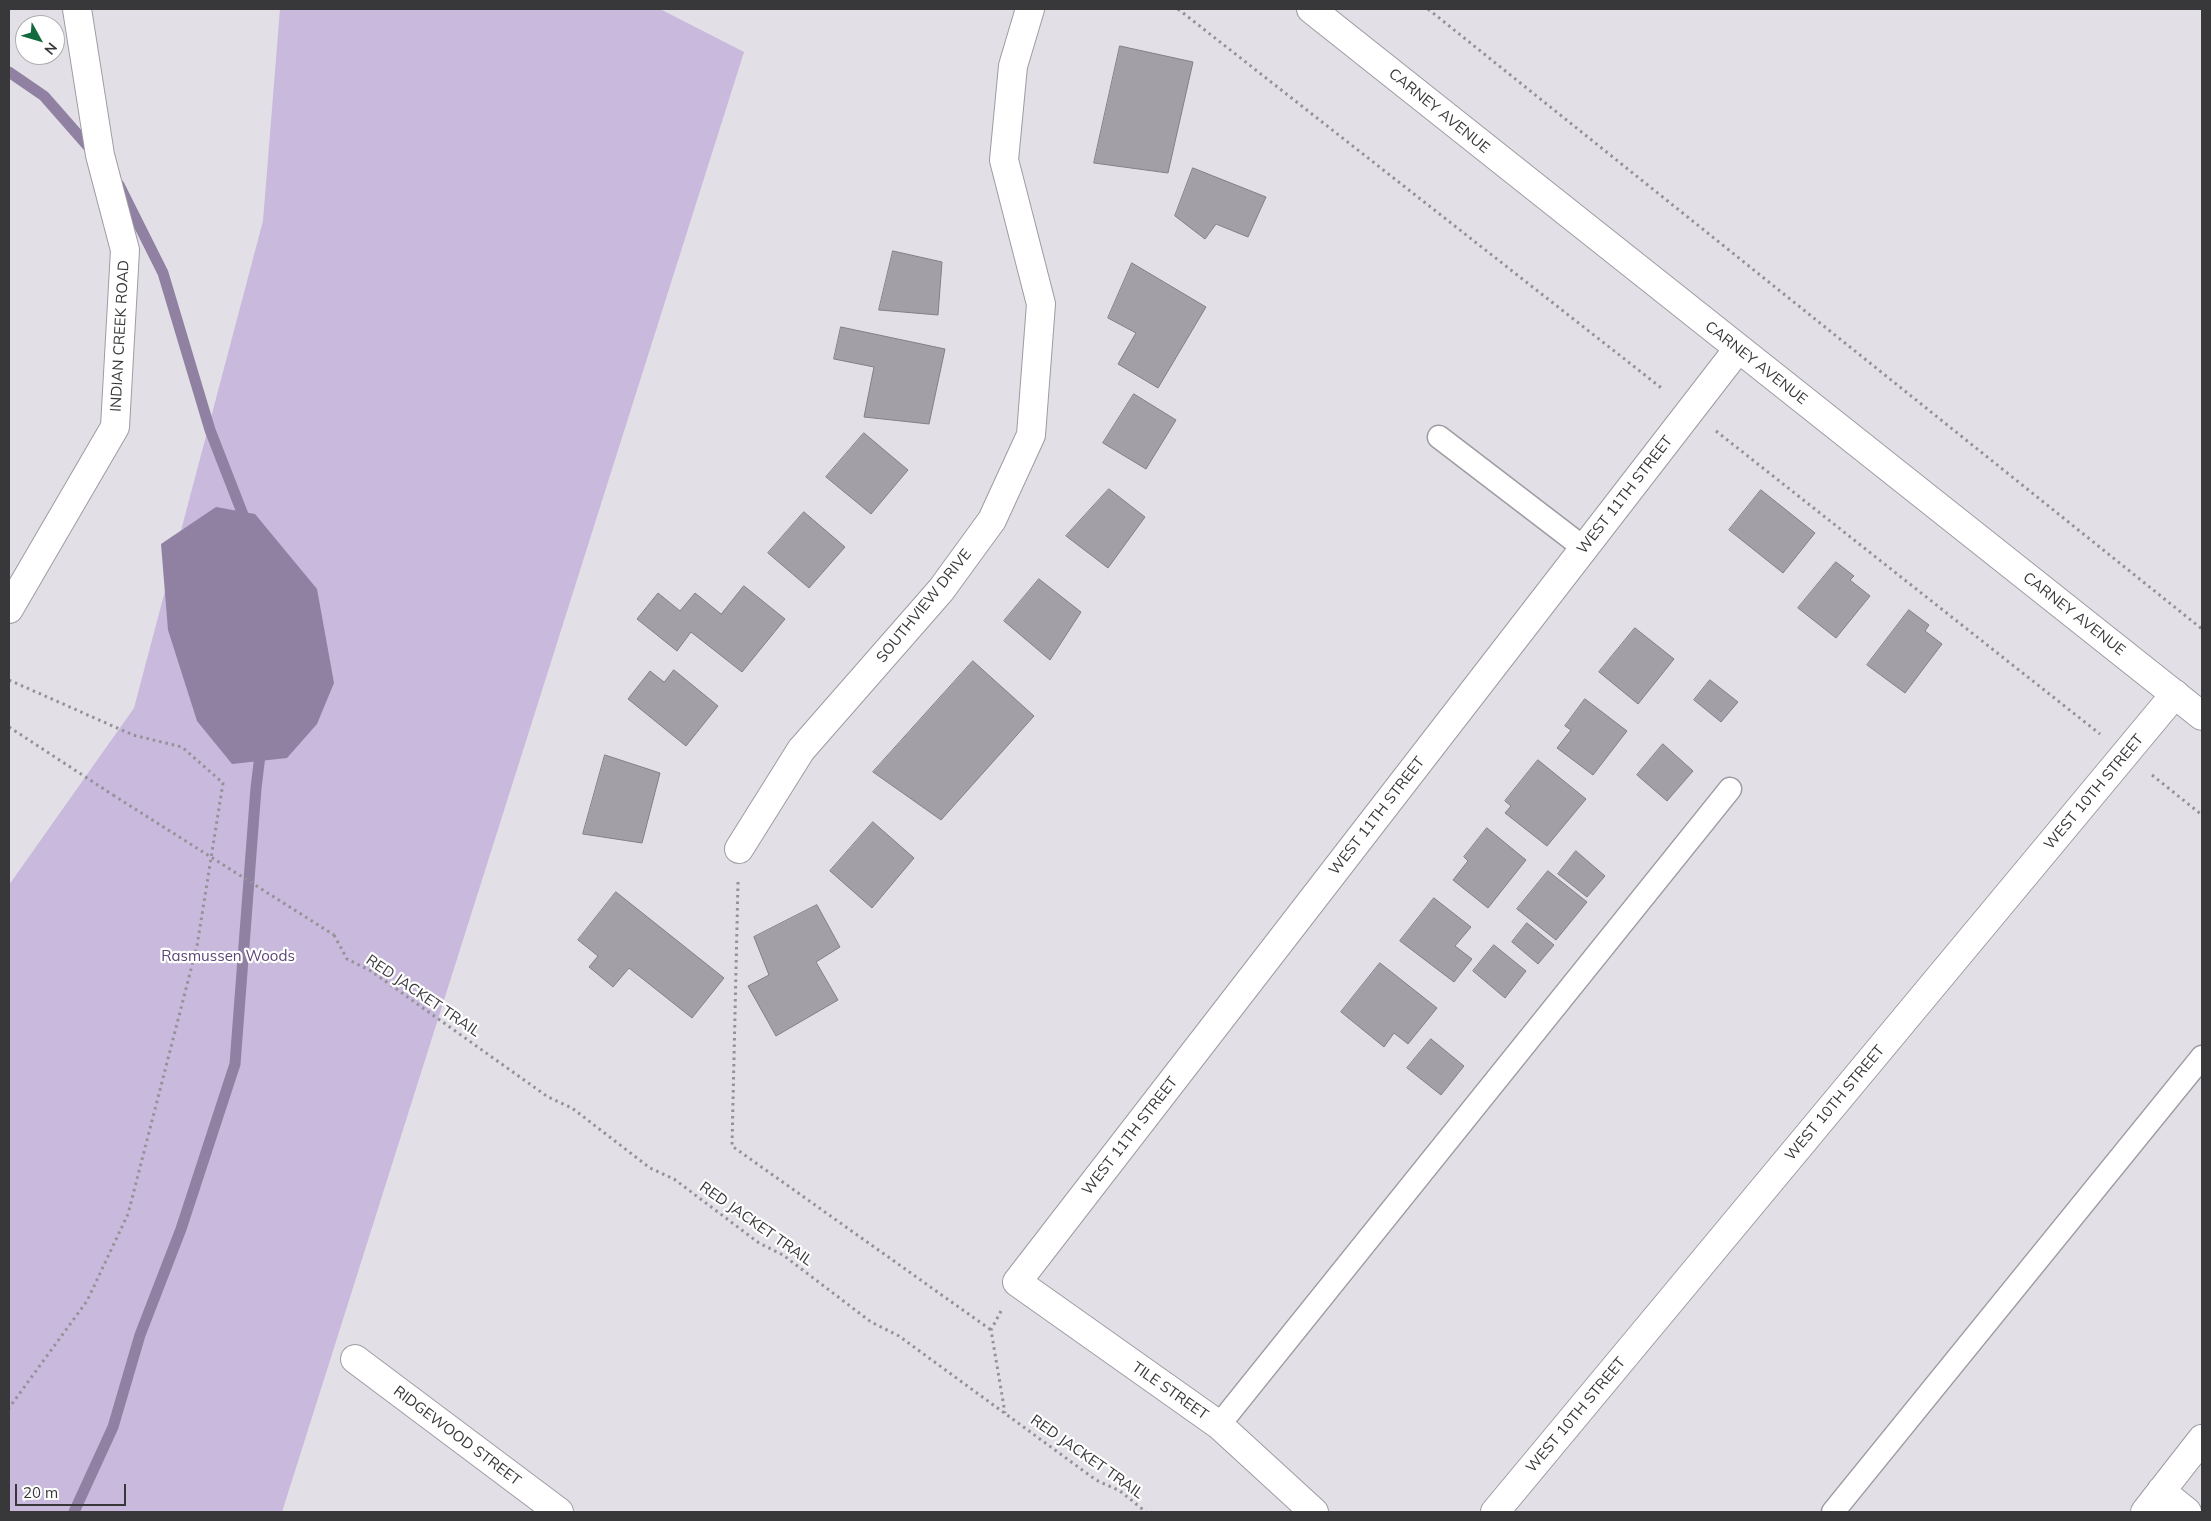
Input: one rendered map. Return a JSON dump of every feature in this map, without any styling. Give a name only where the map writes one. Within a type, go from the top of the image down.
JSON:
[{"type":"street","name":"INDIAN CREEK ROAD","points":[[9,609],[115,427],[125,250],[100,155],[77,9]]},
{"type":"street","name":"SOUTHVIEW DRIVE","points":[[738,849],[801,750],[941,590],[992,520],[1031,435],[1041,304],[1004,160],[1013,66],[1030,9]]},
{"type":"street","name":"CARNEY AVENUE","points":[[1311,9],[1738,350],[2202,716]]},
{"type":"street","name":"WEST 11TH STREET","points":[[1017,1282],[1738,350]]},
{"type":"street","name":"WEST 10TH STREET","points":[[1495,1512],[2175,694]]},
{"type":"street","name":"TILE STREET","points":[[1017,1282],[1218,1425],[1314,1512]]},
{"type":"street","name":"RIDGEWOOD STREET","points":[[354,1359],[559,1512]]},
{"type":"street","points":[[2187,1512],[2153,1502],[2202,1439]]},
{"type":"lane","points":[[1439,437],[1584,548]]},
{"type":"lane","points":[[1218,1425],[1730,789]]},
{"type":"lane","points":[[1833,1512],[2202,1056]]},
{"type":"path","points":[[1178,9],[2202,815]]},
{"type":"path","points":[[1428,9],[2202,629]]},
{"type":"path","points":[[9,680],[133,735],[182,747],[223,783],[197,946],[128,1214],[87,1301],[9,1408]]},
{"type":"path","name":"RED JACKET TRAIL","points":[[9,728],[334,934],[347,959],[371,972],[548,1097],[572,1108],[650,1168],[674,1179],[759,1243],[783,1255],[871,1322],[899,1336],[1096,1480],[1120,1491],[1146,1512]]},
{"type":"path","points":[[738,849],[732,1146],[991,1330]]},
{"type":"path","points":[[1005,1413],[991,1330],[1017,1282]]},
{"type":"green space","name":"Rasmussen Woods","points":[[280,9],[660,9],[744,52],[282,1512],[9,1512],[9,885],[134,708],[263,221]]},
{"type":"shaded area","points":[[216,507],[255,514],[317,589],[334,683],[317,724],[287,758],[232,764],[197,721],[168,630],[161,544]]},
{"type":"building","points":[[1120,46],[1193,62],[1168,173],[1094,163]]},
{"type":"building","points":[[1193,168],[1266,197],[1248,237],[1216,224],[1205,239],[1175,216]]},
{"type":"building","points":[[893,251],[942,262],[938,315],[879,310]]},
{"type":"building","points":[[1132,263],[1206,307],[1158,388],[1118,364],[1136,333],[1108,318]]},
{"type":"building","points":[[841,327],[945,349],[929,424],[864,417],[874,367],[834,359]]},
{"type":"building","points":[[1134,394],[1176,420],[1146,469],[1103,443]]},
{"type":"building","points":[[864,433],[908,470],[871,514],[826,477]]},
{"type":"building","points":[[1109,489],[1145,517],[1108,568],[1066,536]]},
{"type":"building","points":[[1761,490],[1815,533],[1783,573],[1729,530]]},
{"type":"building","points":[[804,512],[845,547],[809,588],[768,553]]},
{"type":"building","points":[[1836,562],[1854,576],[1850,580],[1870,596],[1836,638],[1798,608]]},
{"type":"building","points":[[1039,579],[1081,612],[1050,660],[1004,621]]},
{"type":"building","points":[[744,586],[785,619],[742,672],[691,632],[677,651],[637,619],[658,593],[680,611],[695,593],[721,614]]},
{"type":"building","points":[[1909,610],[1929,625],[1925,631],[1942,644],[1905,693],[1867,665]]},
{"type":"building","points":[[1635,628],[1674,659],[1638,704],[1599,672]]},
{"type":"building","points":[[973,661],[1034,716],[941,820],[873,772]]},
{"type":"building","points":[[674,670],[718,706],[686,746],[628,699],[650,671],[664,682]]},
{"type":"building","points":[[1710,680],[1738,702],[1721,722],[1694,700]]},
{"type":"building","points":[[1585,699],[1627,731],[1593,775],[1557,748],[1571,730],[1565,726]]},
{"type":"building","points":[[1663,744],[1693,771],[1667,801],[1637,775]]},
{"type":"building","points":[[605,755],[660,773],[642,843],[583,834]]},
{"type":"building","points":[[1538,760],[1586,799],[1547,846],[1505,813],[1511,806],[1505,801]]},
{"type":"building","points":[[873,822],[914,858],[872,908],[830,871]]},
{"type":"building","points":[[1487,828],[1526,860],[1488,908],[1453,880],[1468,861],[1464,857]]},
{"type":"building","points":[[1576,851],[1605,876],[1587,897],[1558,874]]},
{"type":"building","points":[[1548,871],[1587,902],[1556,940],[1517,909]]},
{"type":"building","points":[[616,892],[724,978],[692,1018],[629,968],[613,987],[589,967],[598,956],[578,940]]},
{"type":"building","points":[[1434,898],[1471,927],[1455,946],[1472,959],[1454,982],[1400,941]]},
{"type":"building","points":[[817,905],[840,947],[816,962],[838,1000],[776,1036],[748,986],[769,975],[754,937]]},
{"type":"building","points":[[1527,923],[1554,945],[1538,964],[1512,942]]},
{"type":"building","points":[[1494,945],[1526,971],[1505,998],[1473,971]]},
{"type":"building","points":[[1380,963],[1437,1008],[1408,1044],[1394,1033],[1384,1047],[1341,1012]]},
{"type":"building","points":[[1431,1039],[1464,1066],[1441,1095],[1407,1068]]},
{"type":"waterway","points":[[9,72],[44,96],[94,153]]},
{"type":"waterway","points":[[119,185],[163,273],[210,430],[247,525]]},
{"type":"waterway","points":[[74,1512],[113,1427],[140,1335],[181,1229],[235,1064],[256,788],[261,747]]}]
